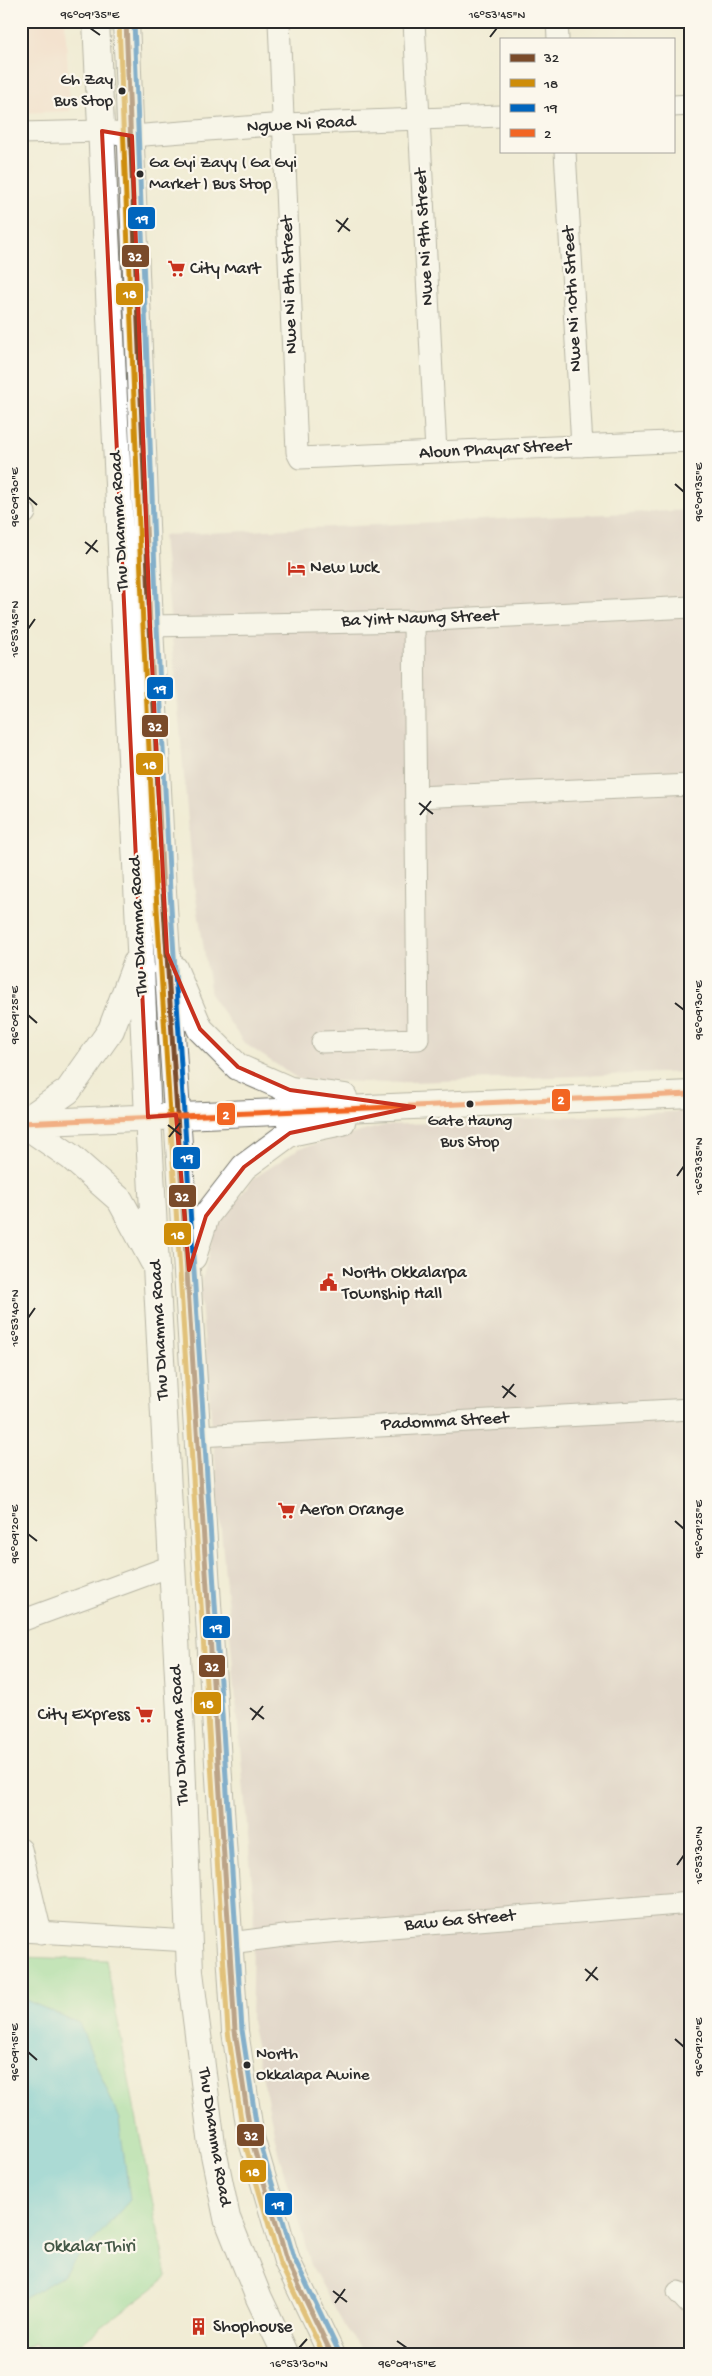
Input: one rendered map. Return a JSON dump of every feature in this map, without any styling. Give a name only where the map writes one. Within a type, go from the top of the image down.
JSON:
[{"type":"main road","name":"Thu Dhamma Road","points":[[96,21],[148,1117],[173,1616],[181,1732],[190,1972],[212,2145],[227,2218],[259,2298],[286,2355]]},
{"type":"main road","name":"Thu Dhamma Road","points":[[126,21],[150,626],[167,953],[176,1115],[211,1620],[235,2031],[251,2138],[287,2261],[332,2355]]},
{"type":"main road","points":[[22,1123],[68,1091],[111,1030],[140,952]]},
{"type":"main road","points":[[167,953],[200,1029],[238,1067],[290,1090],[414,1107]]},
{"type":"main road","points":[[22,1123],[691,1094]]},
{"type":"main road","points":[[188,1270],[206,1216],[244,1167],[290,1133],[414,1107]]},
{"type":"main road","points":[[22,1123],[70,1156],[120,1200],[150,1252],[157,1271]]},
{"type":"street","name":"Nwe Ni 8th Street","points":[[279,21],[297,452],[300,458]]},
{"type":"street","name":"Nwe Ni 9th Street","points":[[414,21],[436,452]]},
{"type":"street","points":[[557,21],[558,38]]},
{"type":"street","points":[[674,106],[691,105]]},
{"type":"street","name":"Ngwe Ni Road","points":[[21,133],[102,131],[132,136],[284,124],[500,116]]},
{"type":"street","name":"Nwe Ni 10th Street","points":[[564,152],[582,446]]},
{"type":"street","name":"Aloun Phayar Street","points":[[300,458],[691,441]]},
{"type":"street","name":"Ba Yint Naung Street","points":[[150,626],[414,621],[691,607]]},
{"type":"street","points":[[322,1042],[418,1039],[414,621]]},
{"type":"street","points":[[416,797],[691,785]]},
{"type":"street","name":"Padomma Street","points":[[199,1436],[691,1409]]},
{"type":"street","points":[[21,1621],[171,1571]]},
{"type":"street","points":[[21,1848],[31,1932],[189,1941]]},
{"type":"street","name":"Baw Ga Street","points":[[230,1943],[302,1935],[691,1903]]},
{"type":"highlighted area","points":[[102,131],[132,136],[150,626],[167,953],[200,1029],[238,1067],[290,1090],[414,1107],[290,1133],[244,1167],[206,1216],[189,1270],[176,1115],[148,1117]]},
{"type":"shaded area","points":[[21,21],[65,21],[70,111],[21,113]]},
{"type":"shaded area","points":[[691,510],[691,1072],[385,1083],[298,1079],[244,1043],[211,995],[193,879],[163,535]]},
{"type":"shaded area","points":[[691,1111],[691,2355],[367,2355],[346,2329],[311,2265],[278,2152],[251,2021],[254,1906],[200,1290],[214,1231],[254,1178],[300,1148],[386,1125]]},
{"type":"green space","name":"Okkalar Thiri","points":[[21,1957],[106,1960],[167,2277],[65,2355],[42,2355],[35,2343],[21,2349]]},
{"type":"water","points":[[21,1998],[79,2023],[119,2119],[130,2200],[61,2277],[21,2300]]},
{"type":"transit line","name":"18","points":[[119,21],[143,626],[156,892],[228,2031],[244,2140],[280,2263],[324,2355]]},
{"type":"transit line","name":"32","points":[[126,21],[150,626],[163,892],[235,2031],[251,2138],[287,2261],[332,2355]]},
{"type":"transit line","name":"19","points":[[134,21],[157,626],[170,892],[242,2030],[258,2136],[294,2258],[339,2352]]},
{"type":"transit line","name":"2","points":[[21,1123],[691,1094]]},
{"type":"place","name":"Gh Zay Bus Stop","points":[[122,91]]},
{"type":"place","name":"Ga Gyi Zayy ( Ga Gyi Market ) Bus Stop","points":[[140,174]]},
{"type":"place","name":"City Mart","points":[[176,269]]},
{"type":"place","name":"New Luck","points":[[296,568]]},
{"type":"place","name":"Gate Haung Bus Stop","points":[[470,1104]]},
{"type":"place","name":"North Okkalarpa Township Hall","points":[[328,1283]]},
{"type":"place","name":"Aeron Orange","points":[[286,1510]]},
{"type":"place","name":"City Express","points":[[144,1715]]},
{"type":"place","name":"North Okkalapa Awine","points":[[247,2065]]},
{"type":"place","name":"Shophouse","points":[[199,2327]]}]
